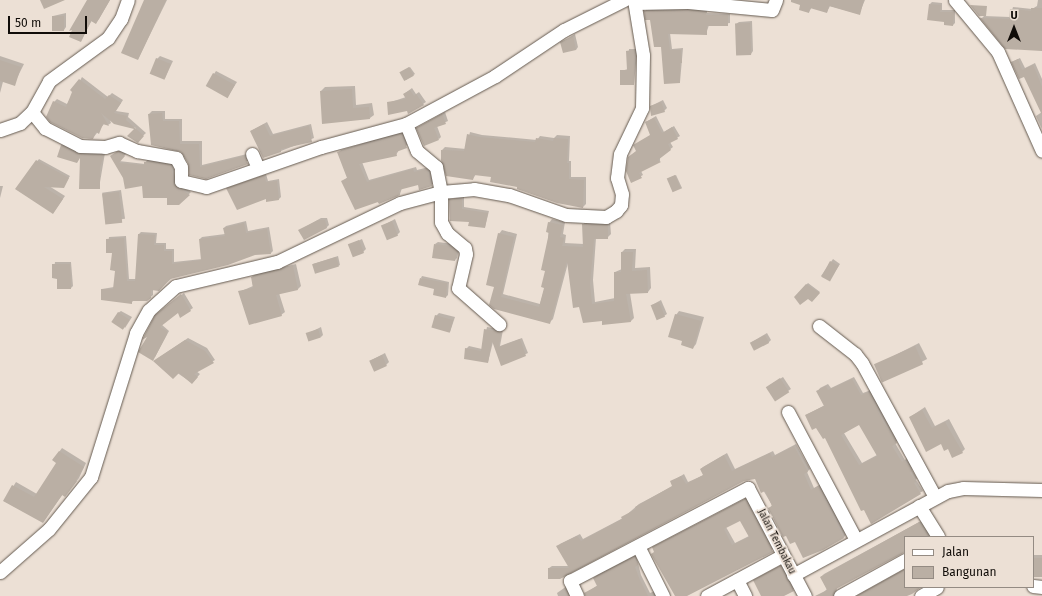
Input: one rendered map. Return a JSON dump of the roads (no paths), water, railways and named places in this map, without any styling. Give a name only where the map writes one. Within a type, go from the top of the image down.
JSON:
[{"type":"street","points":[[0,130],[20,122],[32,112],[49,81],[108,38],[121,19],[128,0]]},
{"type":"street","points":[[32,112],[45,128],[80,146],[105,147],[120,143],[137,151],[176,158],[181,167],[181,181],[206,187],[321,147],[406,124],[495,76],[564,30],[631,1],[688,2],[772,10],[776,0]]},
{"type":"street","points":[[954,0],[998,52],[1042,151]]},
{"type":"street","points":[[0,572],[49,529],[91,477],[136,333],[149,310],[176,286],[277,262],[400,203],[441,192],[474,189],[509,195],[566,215],[606,217],[616,211],[621,205],[622,194],[617,178],[620,154],[642,108],[643,55],[631,1]]},
{"type":"street","points":[[406,124],[417,151],[436,167],[441,192],[440,222],[447,233],[465,248],[466,254],[458,288],[500,324]]},
{"type":"street","points":[[252,154],[258,168]]},
{"type":"street","points":[[819,326],[855,354],[862,363],[935,497]]},
{"type":"street","points":[[788,412],[856,540]]},
{"type":"street","name":"Jalan Tembakau","points":[[638,546],[748,488],[805,596]]},
{"type":"street","points":[[793,575],[948,491],[963,488],[1042,490]]},
{"type":"street","points":[[919,506],[937,536]]},
{"type":"street","points":[[577,596],[570,581],[638,546],[663,596]]},
{"type":"street","points":[[707,596],[783,554]]},
{"type":"street","points":[[840,596],[904,561]]},
{"type":"street","points":[[737,580],[745,596]]},
{"type":"street","points":[[921,596],[935,588]]}]
